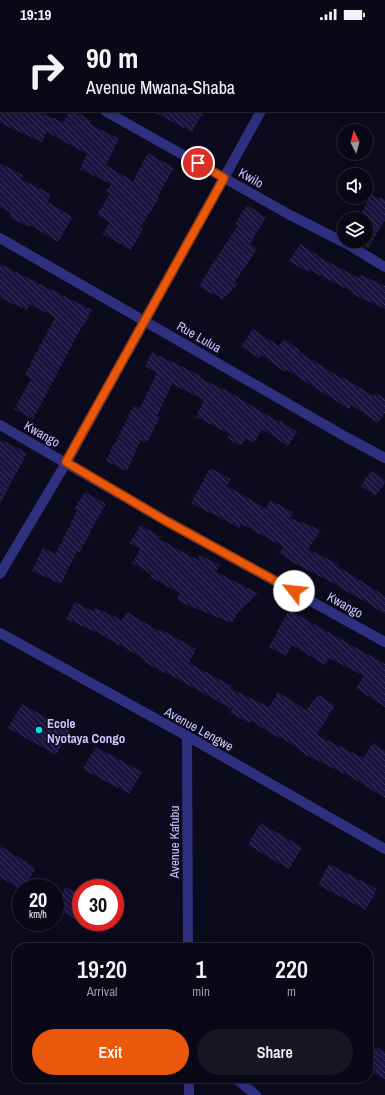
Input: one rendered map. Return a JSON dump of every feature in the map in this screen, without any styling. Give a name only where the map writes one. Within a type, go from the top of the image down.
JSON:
[{"type":"street","name":"Kwilo","points":[[107,112],[290,215],[347,244],[385,267]]},
{"type":"street","points":[[0,574],[66,462],[260,112]]},
{"type":"street","name":"Rue Lulua","points":[[0,238],[385,458]]},
{"type":"street","name":"Kwango","points":[[0,425],[166,521],[385,642]]},
{"type":"street","name":"Avenue Lengwe","points":[[0,633],[187,736],[385,849]]},
{"type":"street","name":"Avenue Kafubu","points":[[187,736],[188,943]]},
{"type":"street","points":[[189,1083],[189,1095]]},
{"type":"street","points":[[241,1083],[256,1095]]},
{"type":"building","points":[[0,112],[40,112],[63,122],[69,112],[76,112],[92,121],[90,124],[119,139],[106,165],[133,181],[148,153],[174,168],[158,196],[159,198],[140,228],[143,229],[131,250],[103,234],[110,222],[97,215],[110,193],[106,191],[111,184],[80,169],[87,154],[47,132],[42,142],[0,123]]},
{"type":"building","points":[[153,112],[203,112],[192,132]]},
{"type":"building","points":[[0,163],[23,175],[21,179],[51,194],[47,202],[73,217],[58,242],[30,225],[29,227],[9,217],[11,213],[0,207]]},
{"type":"building","points":[[373,196],[385,200],[385,220],[373,240],[373,212],[362,212],[366,204],[373,204]]},
{"type":"building","points":[[247,205],[266,217],[250,244],[257,249],[235,282],[238,284],[223,299],[199,287],[238,225],[235,224]]},
{"type":"building","points":[[300,244],[318,255],[317,256],[359,278],[361,275],[385,286],[385,309],[352,294],[353,292],[309,270],[308,272],[289,261]]},
{"type":"building","points":[[0,264],[92,310],[33,419],[14,409],[31,379],[25,375],[55,317],[29,304],[27,310],[0,298]]},
{"type":"building","points":[[253,329],[279,346],[284,339],[301,351],[299,352],[341,378],[342,377],[374,396],[376,393],[385,399],[385,413],[378,423],[352,405],[349,409],[287,370],[285,372],[261,355],[259,358],[241,347]]},
{"type":"building","points":[[152,352],[201,376],[200,378],[237,396],[297,432],[288,446],[262,429],[254,443],[246,439],[241,446],[227,438],[230,434],[196,417],[204,400],[172,384],[157,416],[160,417],[147,443],[141,440],[127,471],[106,461],[134,405],[140,408],[157,373],[145,366]]},
{"type":"building","points":[[0,439],[27,453],[0,504]]},
{"type":"building","points":[[210,468],[231,479],[227,486],[266,509],[270,500],[293,512],[290,518],[321,530],[308,549],[338,564],[337,566],[385,596],[385,614],[335,584],[292,562],[279,553],[283,547],[242,524],[239,528],[191,503]]},
{"type":"building","points":[[371,471],[385,480],[385,483],[376,496],[361,486]]},
{"type":"building","points":[[85,492],[106,504],[80,552],[77,551],[61,584],[32,571],[43,548],[56,554],[77,511],[74,509]]},
{"type":"building","points":[[140,525],[161,537],[159,539],[198,560],[200,555],[220,565],[216,572],[258,593],[238,613],[232,623],[177,600],[180,593],[150,577],[151,574],[132,563],[140,549],[130,543]]},
{"type":"building","points":[[75,602],[94,612],[96,608],[122,620],[127,612],[159,631],[160,629],[196,649],[189,663],[232,686],[231,689],[269,707],[278,692],[306,710],[318,695],[335,705],[317,735],[363,758],[372,743],[385,751],[385,798],[349,776],[306,755],[280,736],[279,738],[251,721],[250,723],[230,713],[232,709],[165,672],[164,673],[143,661],[144,659],[102,635],[66,619]]},
{"type":"building","points":[[289,610],[385,664],[385,707],[356,688],[364,676],[329,658],[325,665],[292,645],[286,656],[269,647]]},
{"type":"building","name":"Ecole Nyotaya Congo","points":[[22,704],[70,731],[56,755],[8,728]]},
{"type":"building","points":[[96,747],[142,772],[129,794],[83,769]]},
{"type":"building","points":[[260,823],[302,847],[289,869],[248,845]]},
{"type":"building","points":[[0,846],[36,868],[29,879],[12,879],[12,884],[0,877]]},
{"type":"building","points":[[329,864],[377,889],[366,910],[318,885]]},
{"type":"building","points":[[65,887],[72,890],[72,917],[64,913]]},
{"type":"building","points":[[373,1046],[385,1052],[385,1079],[373,1073]]},
{"type":"place","name":"Ecole Nyotaya Congo","points":[[39,730]]},
{"type":"route","points":[[198,163],[224,178],[66,462],[166,521],[294,591]]}]
